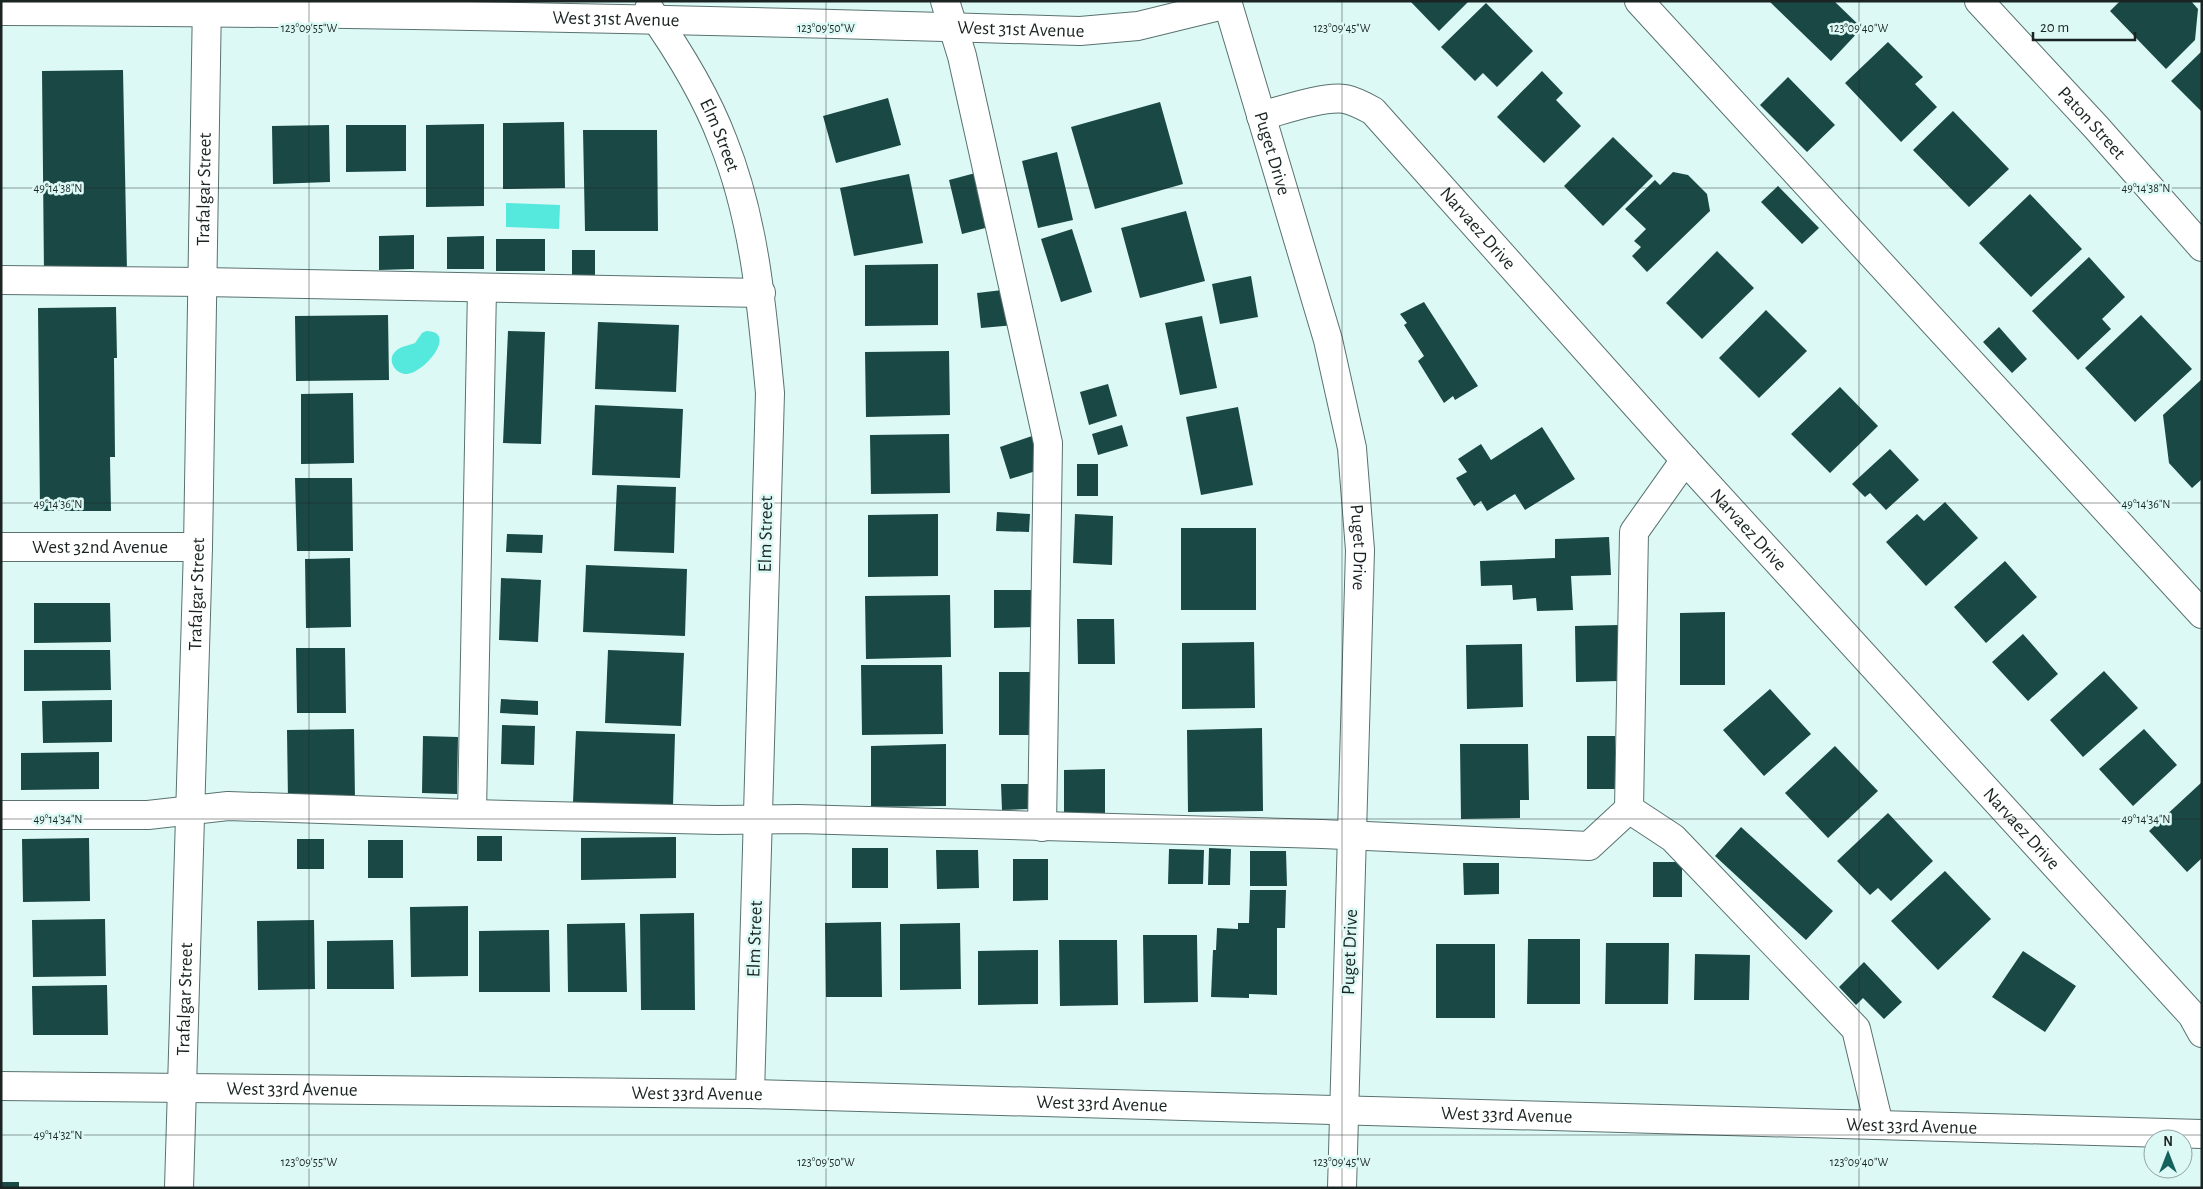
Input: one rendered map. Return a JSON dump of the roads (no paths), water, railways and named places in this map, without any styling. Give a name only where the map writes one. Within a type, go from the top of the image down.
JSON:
[{"type":"street","points":[[946,1],[962,56],[1048,443],[1042,827]]},
{"type":"street","points":[[1639,1],[2202,614]]},
{"type":"street","name":"Paton Street","points":[[1979,1],[2096,127],[2202,247]]},
{"type":"street","name":"West 31st Avenue","points":[[1,11],[207,7],[651,11],[954,27],[1080,31],[1138,26],[1227,3]]},
{"type":"street","name":"Puget Drive","points":[[1227,3],[1328,340],[1352,448],[1360,550],[1354,836],[1342,1188]]},
{"type":"street","name":"Trafalgar Street","points":[[179,1188],[198,547],[207,7]]},
{"type":"street","name":"Elm Street","points":[[651,11],[686,63],[723,140],[746,212],[761,293],[770,393],[750,1094]]},
{"type":"street","name":"Narvaez Drive","points":[[1261,116],[1324,100],[1343,99],[1359,103],[1373,111],[1685,460],[2192,1015],[2202,1033]]},
{"type":"street","points":[[1,280],[761,293]]},
{"type":"street","points":[[472,814],[482,288]]},
{"type":"street","points":[[1,815],[148,815],[228,806],[1354,836],[1588,846],[1630,809],[1634,532],[1685,460]]},
{"type":"street","name":"West 32nd Avenue","points":[[1,547],[198,547]]},
{"type":"street","points":[[1630,809],[1673,838],[1856,1028],[1879,1125]]},
{"type":"street","name":"West 33rd Avenue","points":[[1,1086],[750,1094],[2202,1134]]},
{"type":"water","points":[[506,203],[560,205],[559,229],[506,227]]},
{"type":"water","points":[[426,331],[435,333],[439,337],[436,352],[430,360],[415,372],[403,374],[392,364],[394,353],[401,348],[415,343],[422,333]]}]
